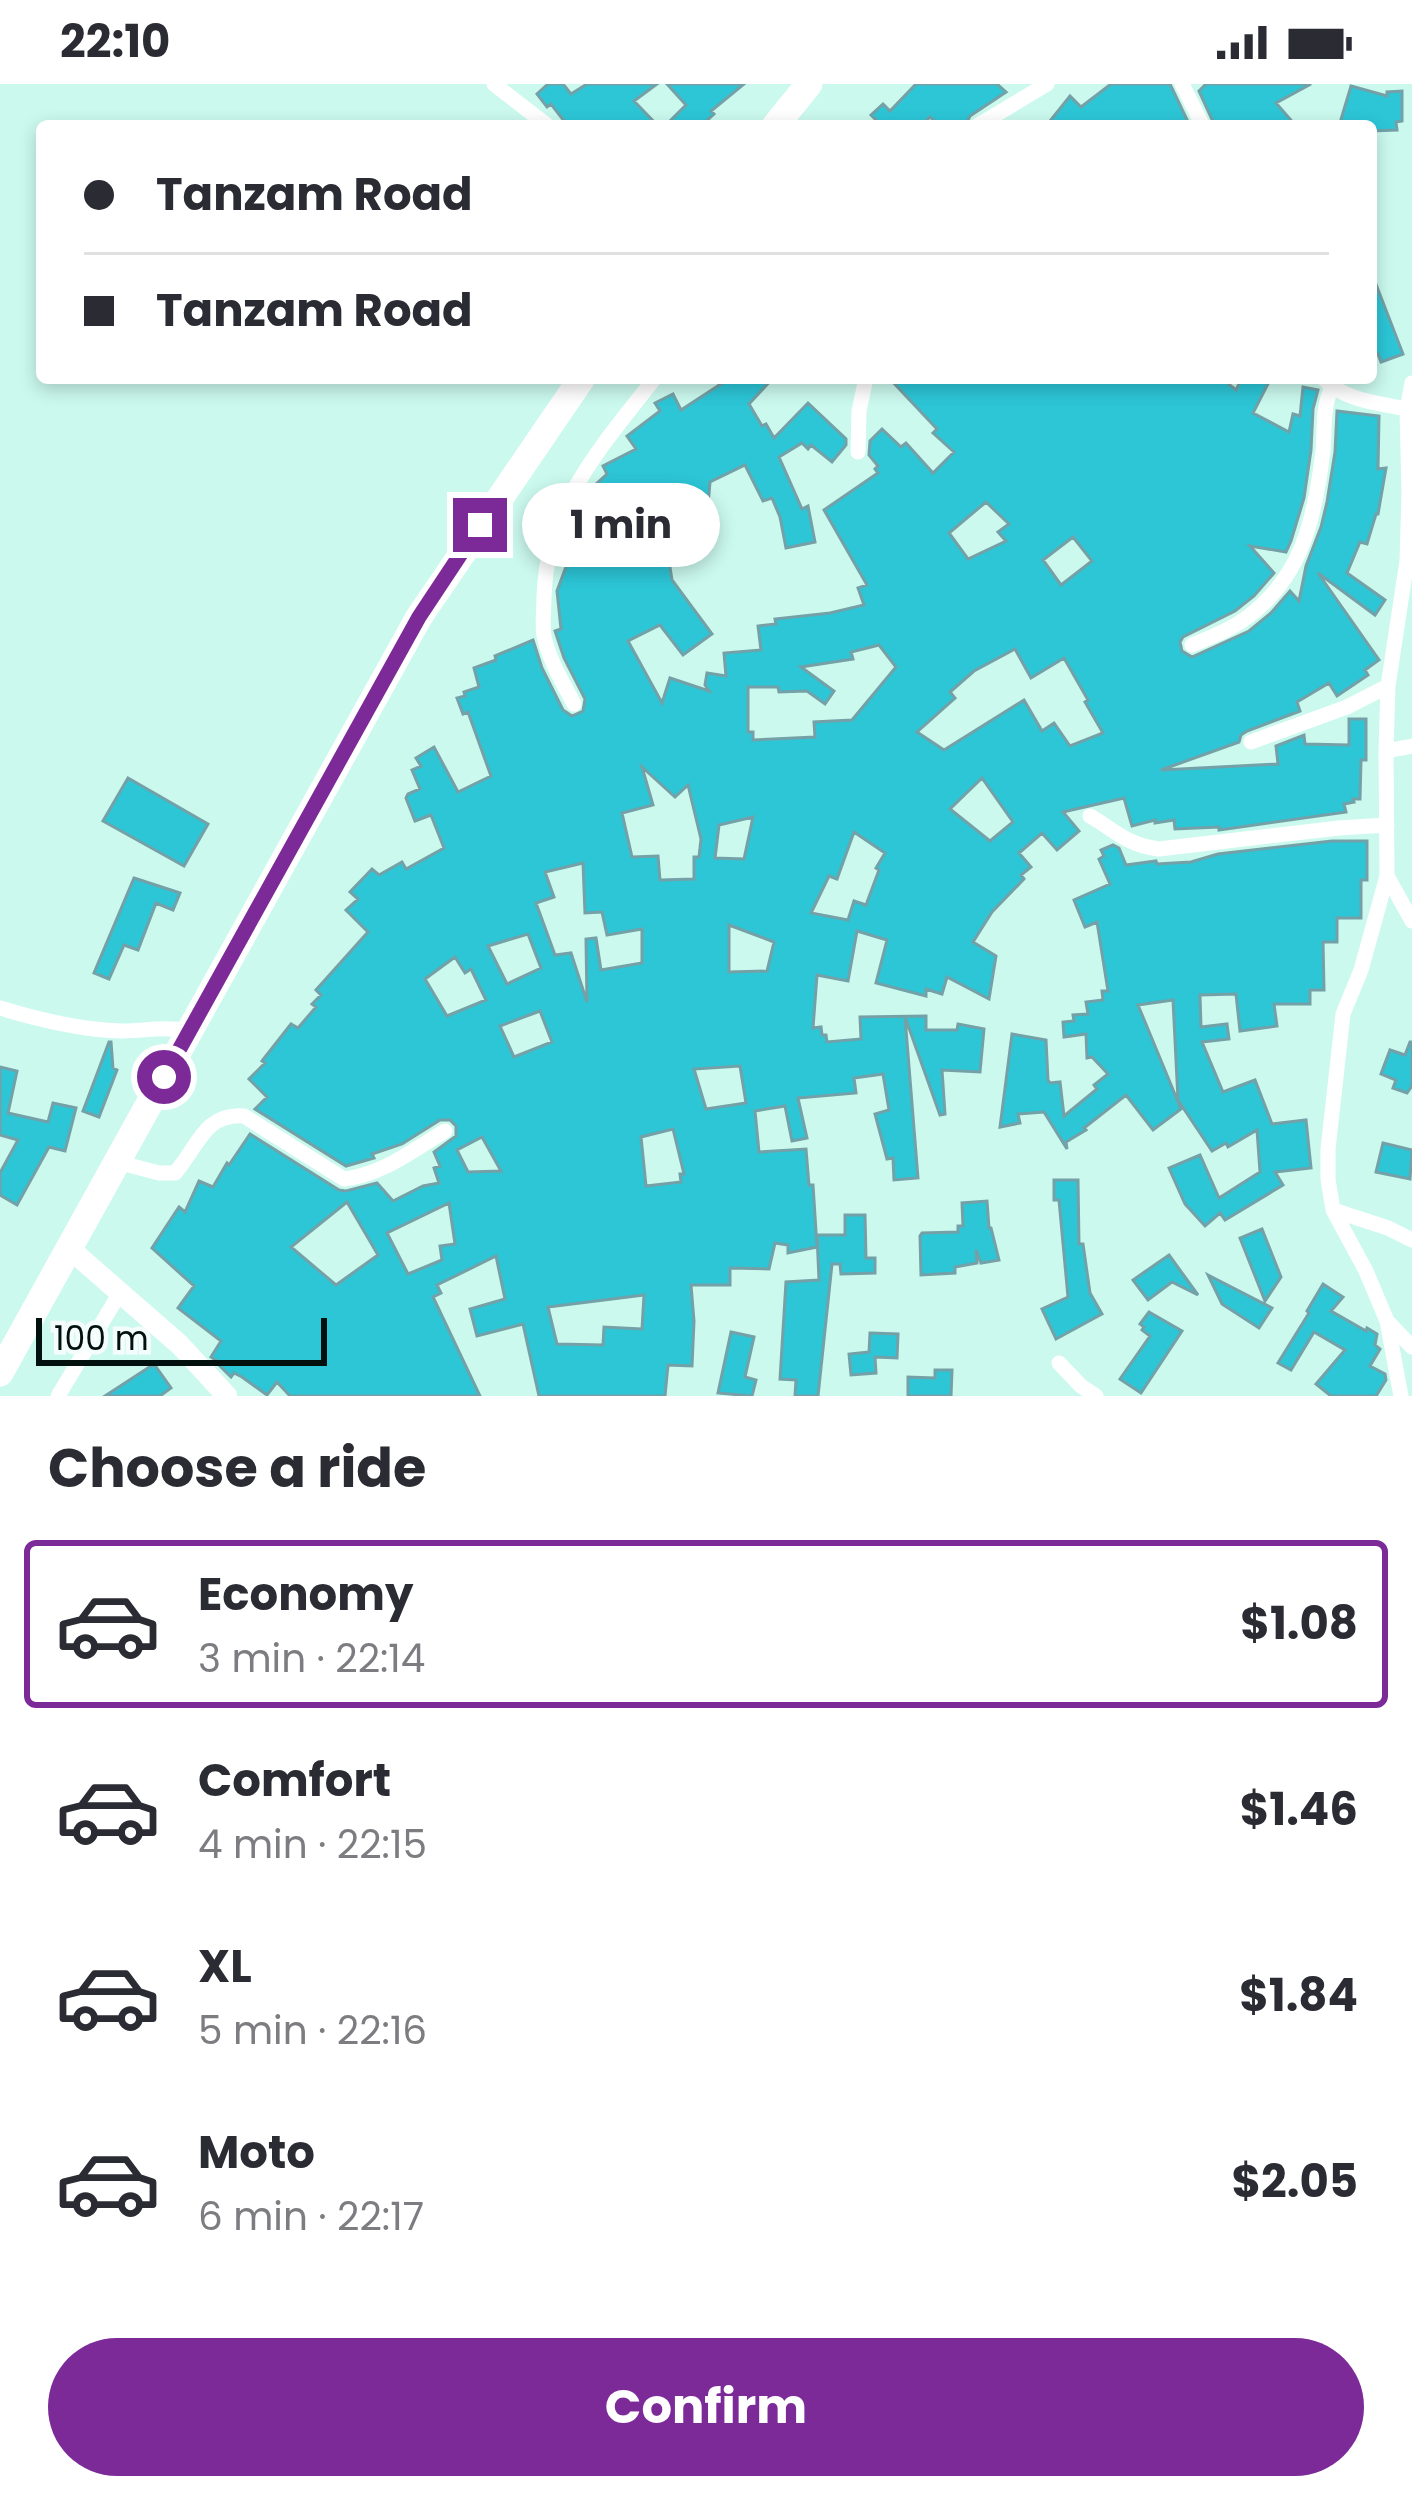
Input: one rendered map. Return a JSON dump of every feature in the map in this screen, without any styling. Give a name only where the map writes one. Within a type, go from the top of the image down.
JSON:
[{"type":"highway","points":[[780,120],[809,84]]},
{"type":"highway","points":[[0,1373],[419,617],[578,384]]},
{"type":"street","points":[[494,84],[540,120]]},
{"type":"street","points":[[992,120],[1047,84]]},
{"type":"street","points":[[1182,84],[1200,120]]},
{"type":"street","points":[[1401,1396],[1387,1321],[1333,1210],[1328,1149],[1343,1014],[1361,970],[1387,876],[1388,686],[1407,561],[1411,494],[1407,409],[1412,383]]},
{"type":"street","points":[[574,704],[544,634],[544,574],[558,517],[597,452],[650,384]]},
{"type":"street","points":[[859,452],[865,384]]},
{"type":"street","points":[[1192,645],[1241,622],[1268,600],[1304,548],[1324,447],[1328,384]]},
{"type":"street","points":[[1330,384],[1367,402],[1407,409]]},
{"type":"street","points":[[1251,742],[1388,686]]},
{"type":"street","points":[[1386,752],[1412,746]]},
{"type":"street","points":[[1090,816],[1138,847],[1159,849],[1387,825]]},
{"type":"street","points":[[1387,876],[1412,921]]},
{"type":"street","points":[[0,1008],[62,1024],[123,1031],[188,1031]]},
{"type":"street","points":[[117,1162],[175,1173],[214,1121],[226,1115],[244,1116],[344,1179],[358,1178],[445,1131]]},
{"type":"street","points":[[1333,1210],[1412,1240]]},
{"type":"street","points":[[70,1249],[180,1345],[227,1396]]},
{"type":"street","points":[[58,1396],[121,1291]]},
{"type":"street","points":[[1387,1321],[1412,1347]]},
{"type":"street","points":[[1059,1363],[1096,1396]]},
{"type":"building","points":[[548,84],[563,84],[571,94],[587,84],[657,84],[634,101],[652,120],[563,120],[537,94]]},
{"type":"building","points":[[667,84],[744,84],[711,111],[714,114],[708,120],[671,120],[686,105]]},
{"type":"building","points":[[916,84],[997,84],[1006,92],[968,120],[876,120],[871,115],[883,104],[890,111]]},
{"type":"building","points":[[1111,84],[1170,84],[1187,120],[1051,120],[1070,96],[1081,107]]},
{"type":"building","points":[[1206,84],[1311,84],[1276,103],[1291,120],[1212,120],[1199,91]]},
{"type":"building","points":[[1351,86],[1387,96],[1387,92],[1402,91],[1402,121],[1396,122],[1397,130],[1377,131],[1377,120],[1341,120]]},
{"type":"building","points":[[1377,287],[1403,354],[1381,362]]},
{"type":"building","points":[[721,384],[767,384],[749,404],[774,438],[808,403],[846,439],[846,445],[832,462],[802,443],[779,457],[802,509],[808,506],[815,542],[786,548],[772,498],[763,501],[745,465],[710,482],[701,552],[667,548],[672,580],[712,634],[683,655],[660,625],[628,641],[662,703],[670,678],[709,691],[707,673],[726,676],[724,653],[761,650],[758,626],[864,605],[858,588],[867,585],[824,510],[878,473],[869,455],[870,441],[882,429],[901,447],[906,443],[933,473],[954,452],[895,384],[1228,384],[1236,390],[1239,384],[1268,384],[1253,413],[1289,432],[1293,414],[1300,416],[1303,387],[1318,390],[1304,498],[1286,552],[1250,546],[1274,573],[1235,611],[1183,637],[1182,651],[1192,657],[1249,631],[1290,591],[1299,601],[1327,502],[1337,411],[1379,416],[1378,469],[1386,468],[1378,514],[1367,544],[1360,542],[1347,573],[1385,600],[1375,615],[1318,573],[1379,660],[1365,670],[1368,675],[1337,696],[1329,683],[1297,702],[1300,711],[1247,731],[1239,742],[1161,770],[1278,764],[1276,746],[1304,735],[1305,744],[1349,745],[1349,719],[1366,719],[1360,799],[1344,804],[1346,812],[1219,830],[1175,829],[1174,820],[1132,826],[1124,798],[1063,812],[1079,831],[1057,850],[1042,833],[1019,853],[1031,867],[973,942],[996,956],[989,999],[947,977],[942,994],[926,989],[926,996],[876,983],[887,940],[857,931],[848,981],[817,975],[813,1028],[821,1027],[827,1042],[861,1039],[860,1017],[926,1016],[926,1030],[957,1030],[958,1024],[984,1029],[980,1072],[942,1070],[945,1114],[940,1115],[905,1017],[918,1178],[894,1180],[893,1158],[887,1159],[875,1114],[889,1110],[883,1074],[854,1078],[856,1093],[798,1098],[807,1138],[792,1141],[785,1106],[755,1111],[759,1152],[806,1149],[817,1247],[788,1253],[788,1245],[775,1243],[769,1269],[730,1268],[730,1285],[691,1285],[692,1366],[668,1365],[665,1396],[539,1396],[523,1324],[477,1336],[470,1309],[505,1299],[496,1256],[437,1285],[441,1293],[433,1297],[480,1396],[290,1396],[277,1382],[267,1395],[234,1373],[231,1377],[211,1357],[221,1341],[178,1308],[194,1286],[152,1248],[179,1207],[185,1212],[199,1181],[213,1187],[250,1134],[339,1190],[377,1183],[393,1201],[439,1183],[434,1168],[440,1166],[434,1152],[456,1136],[450,1120],[440,1120],[402,1144],[372,1154],[374,1158],[346,1166],[255,1109],[267,1097],[249,1079],[291,1024],[298,1028],[316,1007],[312,1004],[321,995],[316,990],[368,932],[346,910],[358,899],[350,892],[372,869],[379,875],[402,862],[406,869],[444,848],[431,815],[415,821],[406,798],[420,789],[412,770],[421,766],[416,758],[434,747],[458,792],[491,776],[468,712],[463,714],[457,698],[479,687],[474,668],[533,640],[563,710],[572,716],[583,711],[585,699],[555,631],[561,629],[557,591],[573,548],[564,545],[570,527],[590,501],[586,493],[607,474],[603,466],[636,449],[627,436],[660,411],[655,403],[673,394],[681,410]],"holes":[[[986,502],[1009,524],[998,532],[1006,541],[968,559],[949,533]],[[1073,537],[1092,561],[1061,585],[1043,560]],[[879,645],[896,667],[852,720],[814,722],[815,737],[753,740],[753,732],[748,732],[748,687],[807,691],[825,704],[834,691],[801,667],[853,659],[851,652]],[[1015,649],[1031,678],[1064,658],[1103,733],[1070,746],[1054,723],[1042,731],[1024,700],[944,750],[917,732],[955,698],[950,692],[974,671]],[[642,767],[675,797],[688,785],[701,839],[699,857],[694,857],[694,879],[660,880],[658,856],[632,857],[622,813],[653,805]],[[982,778],[1013,822],[990,841],[950,809]],[[753,817],[744,859],[715,858],[719,825]],[[854,832],[885,853],[866,905],[854,901],[848,920],[811,913],[829,876],[837,879]],[[583,863],[585,913],[602,912],[607,935],[642,929],[642,963],[601,970],[596,938],[586,939],[587,1002],[571,953],[555,955],[536,903],[554,897],[545,872]],[[729,925],[774,942],[767,971],[729,972]],[[528,934],[541,968],[507,984],[488,946]],[[455,957],[465,973],[471,969],[486,1000],[447,1016],[425,979]],[[540,1011],[552,1042],[514,1057],[500,1026]],[[740,1066],[746,1103],[706,1109],[694,1069]],[[673,1129],[684,1174],[680,1174],[681,1182],[646,1186],[641,1137]],[[482,1137],[501,1171],[468,1172],[457,1150]],[[347,1202],[378,1255],[336,1285],[291,1247]],[[449,1203],[455,1244],[440,1246],[442,1260],[408,1274],[387,1233]],[[644,1295],[642,1329],[604,1327],[603,1345],[557,1344],[548,1307]]]},
{"type":"building","points":[[128,778],[208,824],[184,866],[103,821]]},
{"type":"building","points":[[1332,841],[1367,841],[1367,880],[1361,880],[1361,918],[1337,918],[1337,942],[1323,942],[1324,990],[1310,990],[1310,1004],[1274,1004],[1277,1026],[1240,1031],[1236,994],[1200,995],[1201,1027],[1227,1024],[1229,1039],[1202,1042],[1223,1092],[1255,1080],[1272,1124],[1306,1120],[1311,1168],[1275,1172],[1283,1185],[1225,1220],[1220,1213],[1205,1226],[1185,1204],[1169,1168],[1200,1155],[1219,1198],[1260,1172],[1257,1130],[1212,1151],[1178,1100],[1173,1000],[1138,1005],[1181,1109],[1153,1130],[1126,1095],[1066,1142],[1067,1149],[1044,1112],[1018,1114],[1020,1123],[1000,1127],[1012,1034],[1046,1040],[1048,1080],[1060,1082],[1064,1116],[1108,1074],[1092,1057],[1087,1058],[1086,1034],[1064,1037],[1063,1022],[1074,1021],[1073,1015],[1088,1014],[1086,1002],[1103,1000],[1102,991],[1108,991],[1097,922],[1085,927],[1074,900],[1110,884],[1099,859],[1104,856],[1101,850],[1113,845],[1119,848],[1126,865],[1157,864]]},
{"type":"building","points":[[134,878],[180,893],[173,910],[156,903],[138,950],[124,945],[109,979],[94,973]]},
{"type":"building","points":[[109,1042],[117,1070],[99,1117],[83,1111]]},
{"type":"building","points":[[1410,1042],[1412,1086],[1407,1093],[1393,1088],[1396,1080],[1381,1074],[1390,1050],[1405,1055]]},
{"type":"building","points":[[0,1067],[17,1071],[8,1113],[48,1122],[53,1103],[76,1108],[65,1151],[49,1147],[17,1205],[0,1195],[0,1173],[18,1140],[0,1135]]},
{"type":"building","points":[[1383,1143],[1412,1150],[1410,1179],[1376,1172]]},
{"type":"building","points":[[1054,1180],[1078,1180],[1079,1244],[1083,1244],[1090,1293],[1102,1314],[1056,1339],[1042,1309],[1068,1297]]},
{"type":"building","points":[[987,1201],[999,1260],[981,1263],[976,1250],[977,1263],[955,1267],[955,1273],[921,1275],[922,1233],[958,1232],[958,1226],[963,1226],[962,1203]]},
{"type":"building","points":[[845,1215],[865,1215],[866,1258],[875,1258],[875,1273],[841,1274],[840,1264],[832,1264],[818,1396],[795,1396],[796,1380],[780,1379],[786,1282],[819,1280],[817,1235],[845,1235]]},
{"type":"building","points":[[1262,1229],[1281,1277],[1265,1301],[1240,1238]]},
{"type":"building","points":[[1169,1255],[1198,1295],[1172,1282],[1148,1300],[1133,1280]]},
{"type":"building","points":[[1208,1275],[1272,1308],[1259,1328],[1222,1304]]},
{"type":"building","points":[[1323,1284],[1343,1297],[1331,1311],[1377,1334],[1375,1345],[1380,1349],[1370,1366],[1385,1374],[1386,1380],[1376,1396],[1331,1396],[1316,1384],[1345,1350],[1314,1332],[1291,1370],[1278,1363]]},
{"type":"building","points":[[1149,1312],[1182,1331],[1141,1393],[1120,1379],[1150,1336],[1140,1324]]},
{"type":"building","points":[[731,1332],[754,1337],[745,1377],[756,1380],[752,1396],[718,1393]]},
{"type":"building","points":[[870,1333],[898,1334],[897,1358],[875,1357],[876,1373],[851,1375],[849,1354],[869,1352]]},
{"type":"building","points":[[154,1364],[171,1388],[160,1396],[105,1396]]},
{"type":"building","points":[[935,1370],[952,1370],[951,1396],[908,1396],[908,1377],[935,1378]]},
{"type":"route","points":[[164,1077],[419,617],[480,525]]}]
